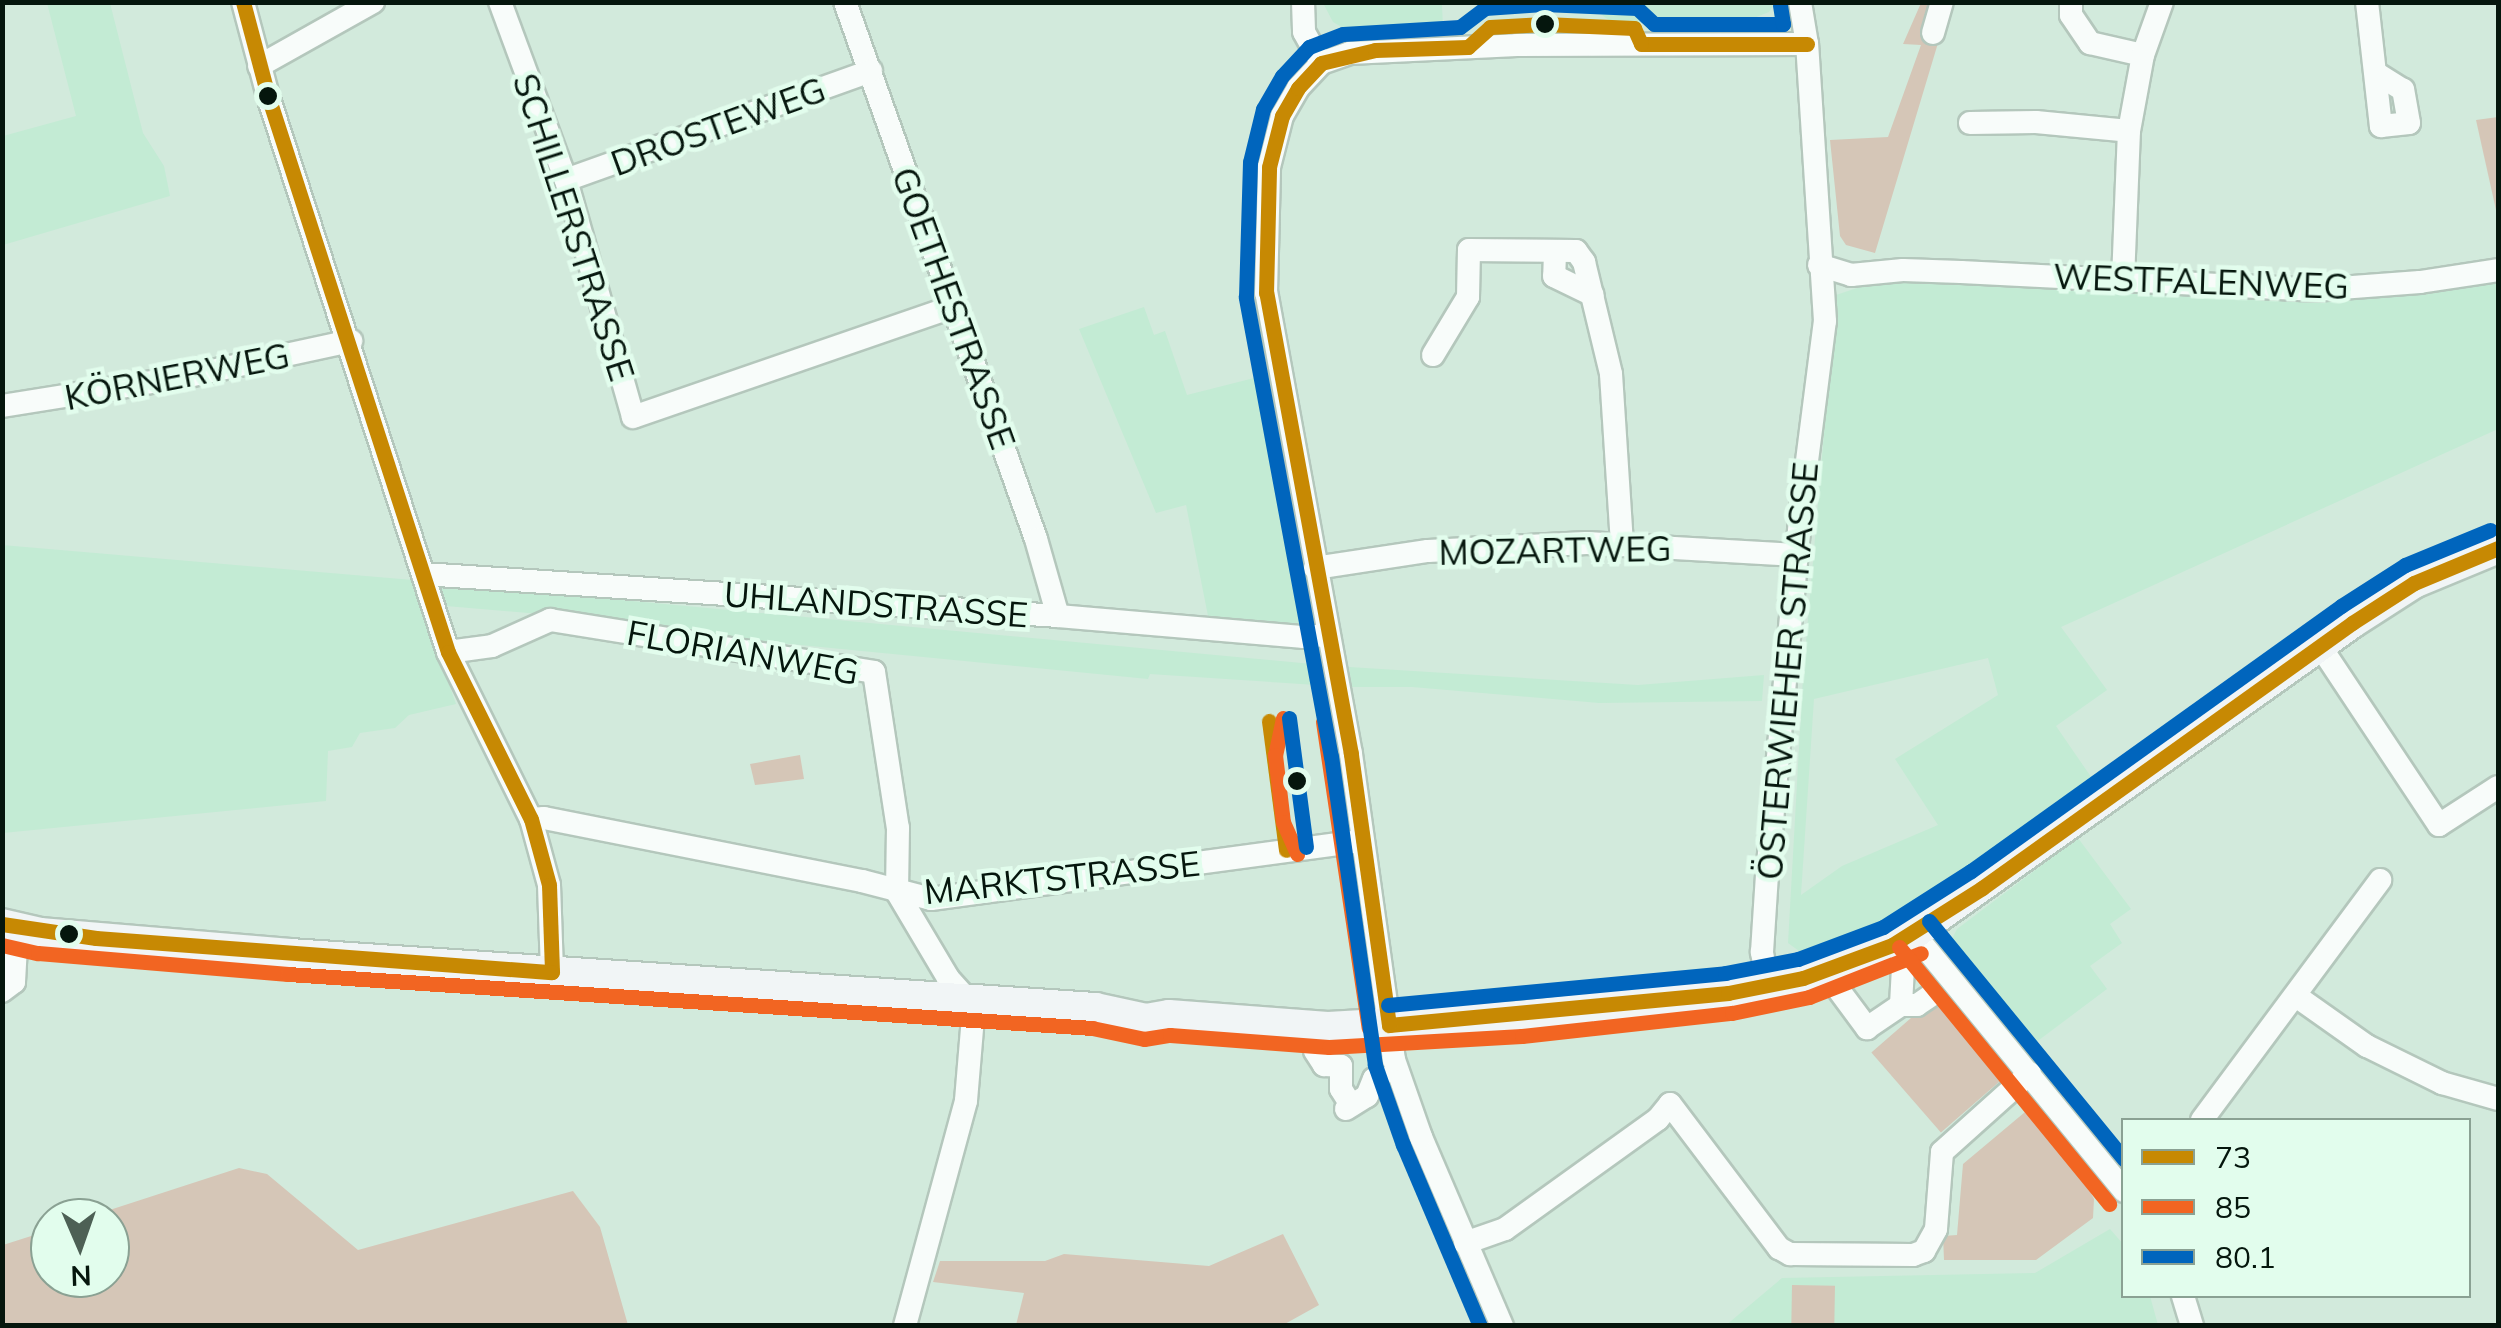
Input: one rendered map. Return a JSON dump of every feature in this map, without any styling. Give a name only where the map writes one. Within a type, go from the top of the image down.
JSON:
[{"type":"main road","points":[[16,931],[1096,1009],[1135,1005],[1169,1015],[1328,1027],[1536,1015],[1770,986],[1821,972],[1914,934],[2320,646],[2414,584],[2498,548]]},
{"type":"street","points":[[243,2],[259,66],[351,341],[448,652],[531,820],[549,885],[552,972]]},
{"type":"street","points":[[259,66],[373,2]]},
{"type":"street","name":"SCHILLERSTRASSE","points":[[500,2],[566,180],[634,417],[952,307]]},
{"type":"street","points":[[1303,2],[1304,32],[1322,63]]},
{"type":"street","name":"ÖSTERWIEHER STRASSE","points":[[1770,986],[1762,932],[1797,555],[1818,356],[1826,321],[1825,287],[1819,266],[1807,44],[1800,2]]},
{"type":"street","name":"ÖSTERWIEHER STRASSE","points":[[1807,44],[1811,2]]},
{"type":"street","points":[[1933,33],[1942,2]]},
{"type":"street","points":[[2070,2],[2072,15],[2090,43],[2143,54]]},
{"type":"street","points":[[2123,280],[2130,131],[2143,54],[2162,2]]},
{"type":"street","points":[[2367,2],[2376,73]]},
{"type":"street","name":"GOETHESTRASSE","points":[[851,4],[870,72],[1036,539],[1058,616]]},
{"type":"street","points":[[1502,1326],[1406,1096],[1389,1025],[1350,754],[1266,293],[1269,168],[1282,116],[1298,88],[1322,63],[1350,53],[1413,48],[1807,44]]},
{"type":"street","name":"DROSTEWEG","points":[[566,180],[870,72]]},
{"type":"street","points":[[1970,123],[2036,122],[2130,131]]},
{"type":"street","points":[[1432,355],[1468,297],[1469,250],[1576,251],[1584,262],[1610,374],[1622,544]]},
{"type":"street","name":"WESTFALENWEG","points":[[1819,266],[1851,275],[1903,270],[2313,290],[2420,282],[2498,270]]},
{"type":"street","name":"KÖRNERWEG","points":[[2,406],[189,376],[351,341]]},
{"type":"street","name":"MOZARTWEG","points":[[1315,568],[1428,551],[1622,544],[1797,555]]},
{"type":"street","name":"UHLANDSTRASSE","points":[[423,574],[1058,616],[1304,637],[1328,635]]},
{"type":"street","name":"FLORIANWEG","points":[[448,652],[492,646],[550,620],[874,672],[898,828],[896,892]]},
{"type":"street","points":[[2320,646],[2439,825],[2498,788]]},
{"type":"street","name":"MARKTSTRASSE","points":[[531,820],[544,818],[862,880],[932,899],[1360,840]]},
{"type":"street","points":[[2204,1118],[2380,880]]},
{"type":"street","points":[[896,892],[948,978],[968,1000],[973,1017],[966,1101],[905,1326]]},
{"type":"street","points":[[2,991],[14,982],[16,931]]},
{"type":"street","points":[[1914,934],[2121,1188]]},
{"type":"street","points":[[1894,1016],[1903,971]]},
{"type":"street","points":[[1838,989],[1849,1012],[1868,1028],[1932,995]]},
{"type":"street","points":[[2296,996],[2366,1046],[2442,1083],[2498,1099]]},
{"type":"street","points":[[1315,1051],[1324,1064],[1348,1062],[1377,1078],[1366,1096],[1349,1107],[1340,1089],[1348,1062]]},
{"type":"street","points":[[1466,1243],[1505,1229],[1658,1119],[1670,1104],[1778,1248],[1790,1254],[1912,1255],[1924,1251],[1936,1230],[1936,1176],[1948,1141],[2030,1073]]},
{"type":"street","points":[[2184,1298],[2192,1326]]},
{"type":"shaded area","points":[[1323,2],[1775,3],[1769,12],[1744,22],[1613,23],[1585,3],[1442,5],[1443,27],[1352,33],[1333,22]]},
{"type":"shaded area","points":[[47,3],[110,3],[143,133],[164,166],[170,196],[3,245],[3,136],[76,116]]},
{"type":"shaded area","points":[[1921,3],[1950,3],[1875,253],[1846,245],[1840,236],[1830,140],[1888,137],[1921,45],[1903,44]]},
{"type":"shaded area","points":[[2498,117],[2498,219],[2476,120]]},
{"type":"shaded area","points":[[2498,278],[2498,429],[2061,627],[2107,690],[2056,726],[2098,787],[1930,902],[1867,936],[1806,956],[1788,943],[1803,677],[1836,295],[1878,281],[1984,280],[2121,287]],"holes":[[[1988,658],[1998,695],[1895,759],[1938,825],[1842,866],[1801,895],[1814,699]]]},
{"type":"shaded area","points":[[1144,307],[1154,335],[1165,331],[1187,395],[1262,376],[1308,621],[1298,630],[1209,621],[1186,505],[1156,513],[1079,329]]},
{"type":"shaded area","points":[[2,545],[413,580],[456,704],[409,715],[395,728],[360,733],[352,747],[328,751],[326,801],[3,833]]},
{"type":"shaded area","points":[[438,583],[1312,664],[1316,685],[1150,674],[1148,679],[636,629],[611,620],[446,606]]},
{"type":"shaded area","points":[[1349,667],[1638,685],[1764,675],[1762,701],[1599,703],[1412,687],[1352,687]]},
{"type":"shaded area","points":[[800,755],[804,779],[755,785],[750,764]]},
{"type":"shaded area","points":[[2078,838],[2131,909],[2110,924],[2122,943],[2090,966],[2107,989],[2031,1046],[1962,963],[1951,941],[1957,929]]},
{"type":"shaded area","points":[[1934,998],[2004,1078],[1941,1132],[1871,1052]]},
{"type":"shaded area","points":[[2031,1107],[2067,1148],[2094,1199],[2093,1218],[2036,1260],[1944,1260],[1943,1236],[1957,1235],[1963,1164]]},
{"type":"shaded area","points":[[239,1168],[267,1174],[358,1250],[573,1191],[600,1227],[628,1325],[3,1325],[3,1245],[30,1236],[30,1298],[130,1298],[130,1203]]},
{"type":"shaded area","points":[[2110,1229],[2121,1242],[2121,1298],[2151,1298],[2158,1325],[1725,1326],[1782,1278],[2035,1273]]},
{"type":"shaded area","points":[[1283,1234],[1319,1305],[1283,1325],[1016,1325],[1024,1293],[933,1282],[940,1261],[1045,1261],[1064,1254],[1209,1266]]},
{"type":"shaded area","points":[[1792,1285],[1835,1286],[1834,1326],[1791,1325]]},
{"type":"transit line","name":"73","points":[[243,2],[268,96],[448,652],[531,819],[549,885],[552,972]]},
{"type":"transit line","name":"80.1","points":[[1480,1326],[1403,1145],[1375,1065],[1331,757],[1246,297],[1250,162],[1263,109],[1282,76],[1309,47],[1343,34],[1460,27],[1485,8],[1543,4],[1637,8],[1654,24],[1783,24],[1780,5]]},
{"type":"transit line","name":"73","points":[[1468,47],[1490,27],[1544,24],[1634,28],[1641,44]]},
{"type":"transit line","name":"73","points":[[1641,44],[1807,44]]},
{"type":"transit line","name":"73","points":[[1389,1025],[1351,754],[1266,293],[1269,167],[1282,116],[1298,88],[1321,63],[1375,50],[1468,47]]},
{"type":"transit line","name":"80.1","points":[[1388,1005],[1725,973],[1798,959],[1883,927],[1971,871],[2341,606],[2405,565],[2490,530]]},
{"type":"transit line","name":"73","points":[[1389,1025],[1728,993],[1803,978],[1892,945],[1982,888],[2352,623],[2414,583],[2498,548]]},
{"type":"transit line","name":"85","points":[[1283,718],[1275,755],[1283,822],[1297,854]]},
{"type":"transit line","name":"80.1","points":[[1289,718],[1306,847]]},
{"type":"transit line","name":"73","points":[[1269,721],[1286,850]]},
{"type":"transit line","name":"85","points":[[1323,722],[1369,1028]]},
{"type":"transit line","name":"80.1","points":[[1929,921],[2121,1155]]},
{"type":"transit line","name":"73","points":[[2,924],[96,938],[552,972]]},
{"type":"transit line","name":"85","points":[[2,945],[38,953],[288,974],[1092,1028],[1144,1039],[1170,1035],[1329,1047],[1522,1036],[1732,1013],[1809,997],[1921,953]]},
{"type":"transit line","name":"85","points":[[1899,947],[2109,1204]]}]
